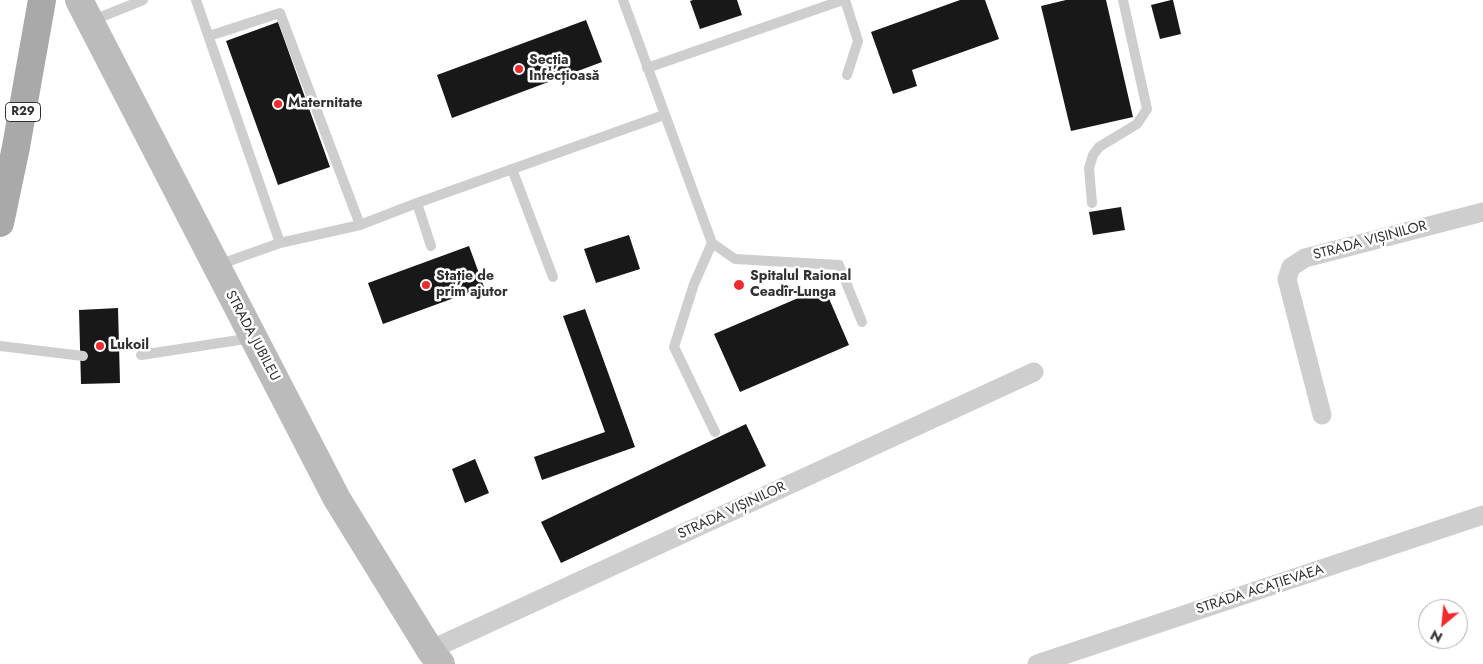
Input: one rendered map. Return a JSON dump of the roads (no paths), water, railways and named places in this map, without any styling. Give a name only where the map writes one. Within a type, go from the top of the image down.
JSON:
[{"type":"main road","name":"R29","points":[[0,223],[16,147],[42,0]]},
{"type":"main road","name":"STRADA JUBILEU","points":[[85,11],[337,499],[436,657]]},
{"type":"street","name":"STRADA VIȘINILOR","points":[[1322,415],[1287,280],[1291,267],[1305,258],[1483,212]]},
{"type":"street","name":"STRADA VIȘINILOR","points":[[436,657],[1034,372]]},
{"type":"street","name":"STRADA ACAȚIEVAEA","points":[[1037,664],[1483,515]]},
{"type":"lane","points":[[85,11],[143,0]]},
{"type":"lane","points":[[196,0],[280,244]]},
{"type":"lane","points":[[623,0],[646,68],[712,243],[735,260],[839,265],[862,322]]},
{"type":"lane","points":[[646,68],[844,0],[858,41],[847,74]]},
{"type":"lane","points":[[1092,203],[1089,168],[1093,155],[1099,147],[1137,124],[1147,109],[1123,0]]},
{"type":"lane","points":[[209,36],[280,12],[360,225]]},
{"type":"lane","points":[[216,266],[280,244],[360,225],[664,114]]},
{"type":"lane","points":[[512,169],[553,277]]},
{"type":"lane","points":[[417,203],[431,246]]},
{"type":"lane","points":[[712,243],[694,284],[674,347],[715,432]]},
{"type":"lane","points":[[141,355],[253,338]]},
{"type":"lane","points":[[0,346],[83,356]]},
{"type":"place","name":"Secția Infecțioasă","points":[[519,69]]},
{"type":"place","name":"Maternitate","points":[[278,104]]},
{"type":"place","name":"Stație de prim ajutor","points":[[426,285]]},
{"type":"place","name":"Spitalul Raional Ceadîr-Lunga","points":[[739,285]]},
{"type":"place","name":"Lukoil","points":[[100,346]]}]
